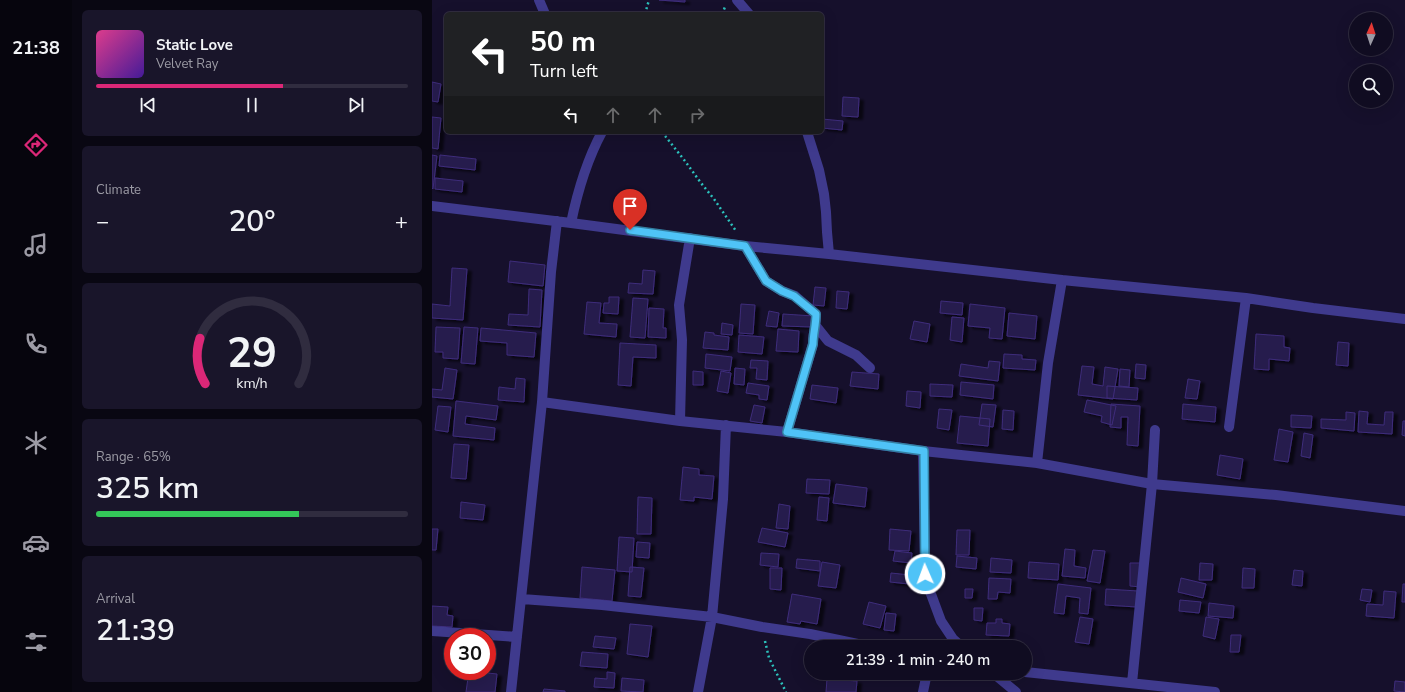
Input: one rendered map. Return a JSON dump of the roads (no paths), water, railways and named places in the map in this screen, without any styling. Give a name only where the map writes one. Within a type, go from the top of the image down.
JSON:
[{"type":"street","points":[[539,0],[544,12]]},
{"type":"street","points":[[738,0],[747,12]]},
{"type":"street","points":[[571,223],[575,202],[591,155],[601,134]]},
{"type":"street","points":[[808,134],[819,170],[824,194],[829,254]]},
{"type":"street","points":[[432,206],[745,246],[1246,298],[1405,319]]},
{"type":"street","points":[[510,692],[522,599],[542,402],[551,272],[557,221]]},
{"type":"street","points":[[680,421],[682,340],[679,305],[690,238]]},
{"type":"street","points":[[745,246],[766,281],[782,291],[794,296],[816,314],[813,344],[787,432]]},
{"type":"street","points":[[1037,463],[1048,363],[1062,280]]},
{"type":"street","points":[[1229,427],[1246,298]]},
{"type":"street","points":[[816,326],[828,341],[852,353],[870,368]]},
{"type":"street","points":[[542,402],[680,421],[787,432],[924,451],[1037,463],[1152,484],[1276,495],[1405,511]]},
{"type":"street","points":[[698,692],[712,617],[723,499],[726,425]]},
{"type":"street","points":[[1132,683],[1152,484],[1155,430]]},
{"type":"street","points":[[924,451],[925,563],[928,586],[941,621],[954,640]]},
{"type":"street","points":[[522,599],[602,605],[712,617],[839,640]]},
{"type":"street","points":[[432,631],[517,637]]},
{"type":"street","points":[[1032,673],[1215,692]]},
{"type":"street","points":[[923,692],[926,680]]},
{"type":"street","points":[[1001,680],[1016,692]]}]
